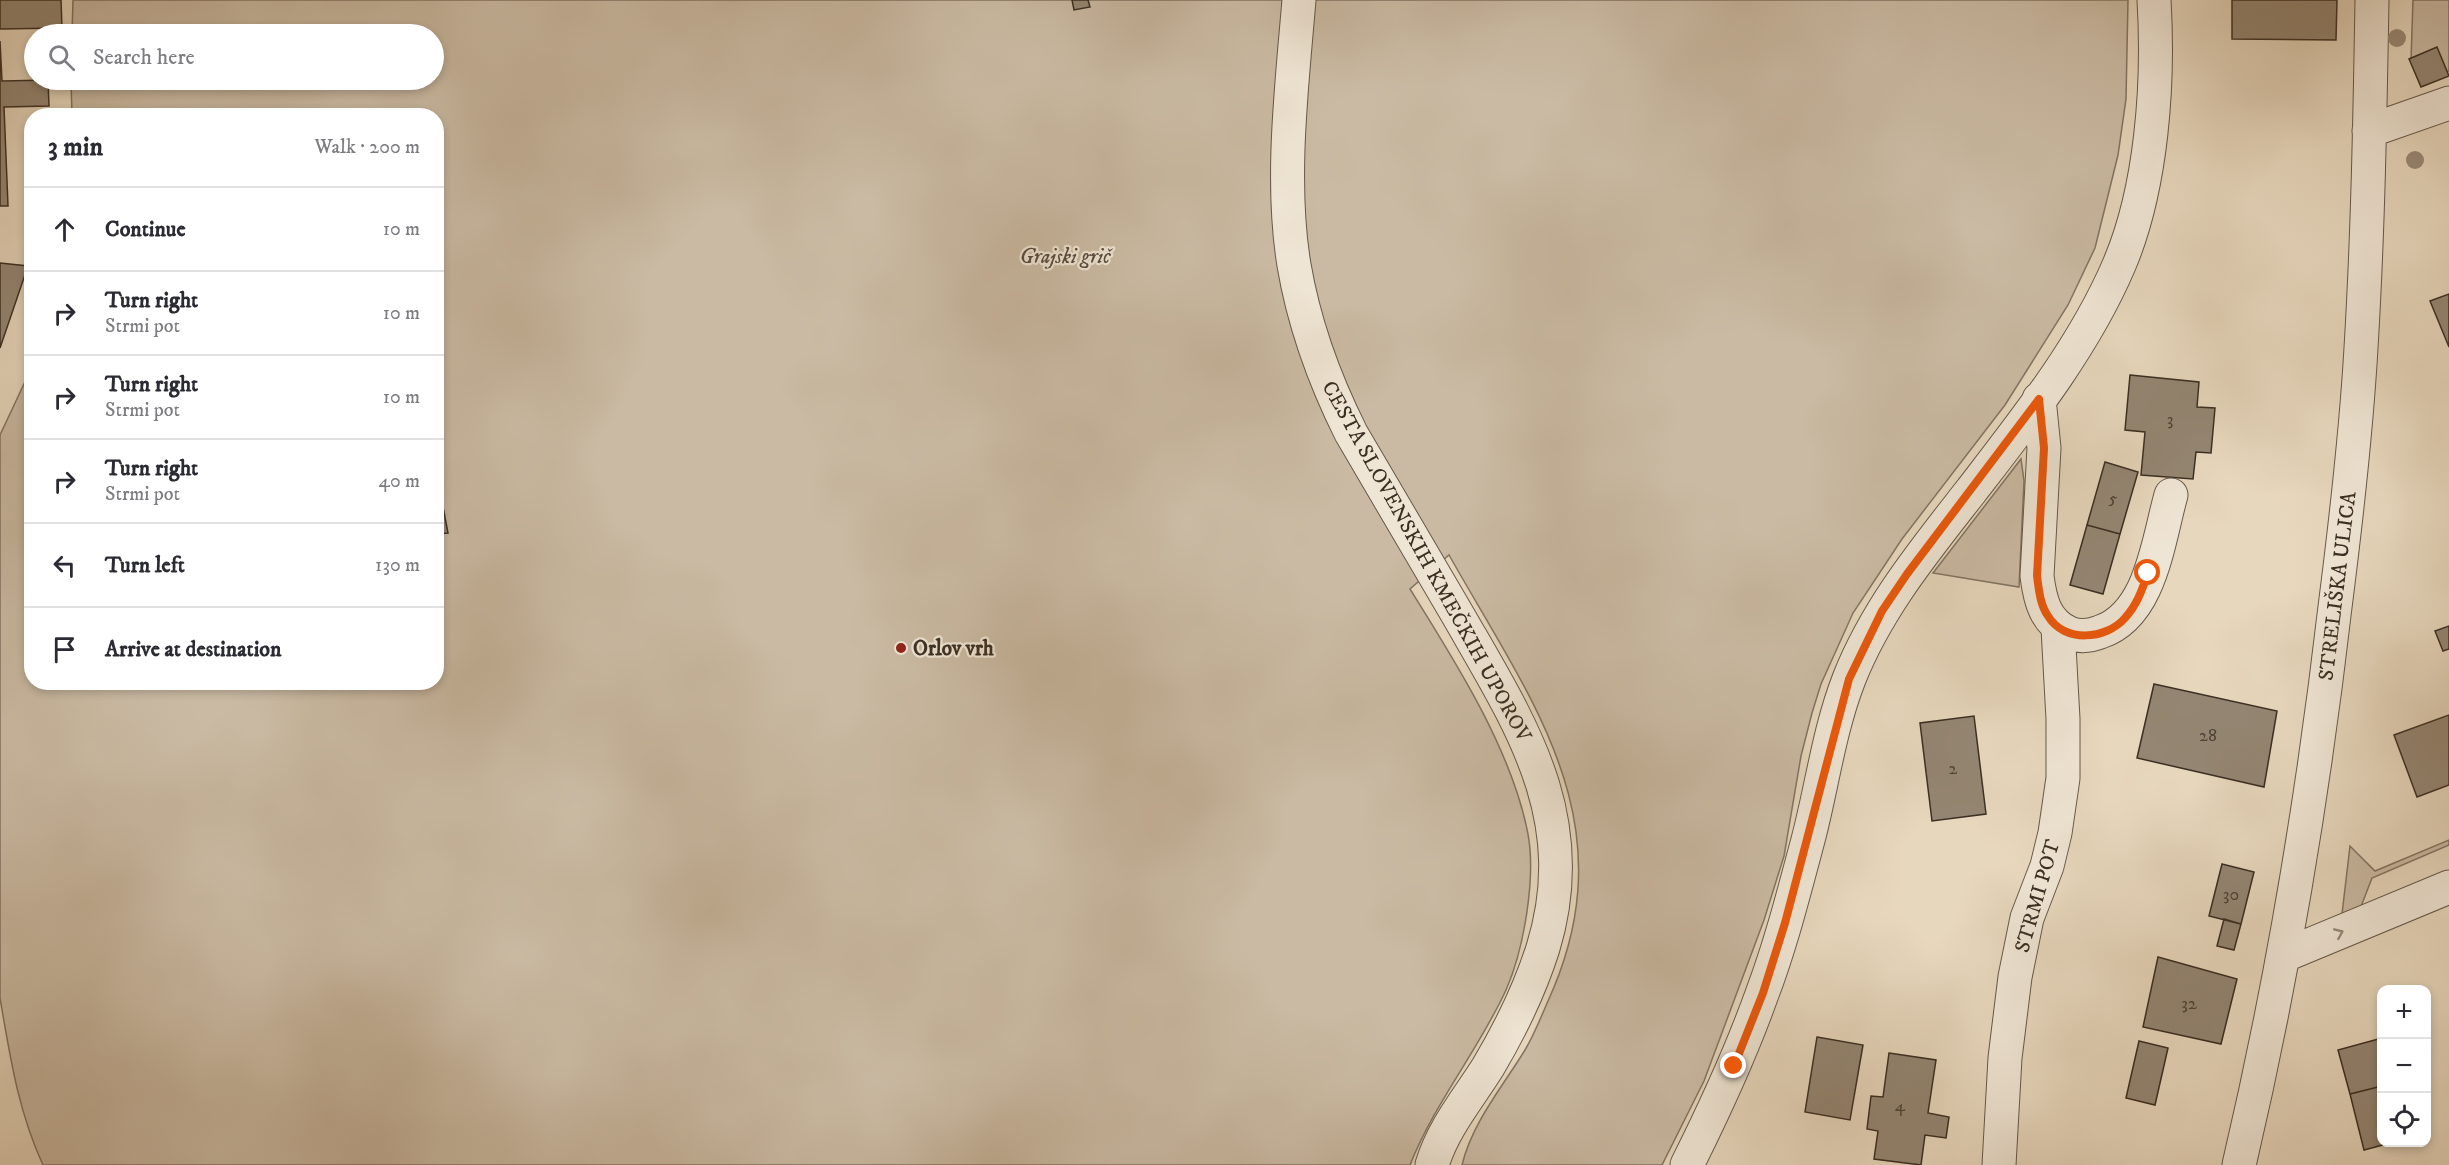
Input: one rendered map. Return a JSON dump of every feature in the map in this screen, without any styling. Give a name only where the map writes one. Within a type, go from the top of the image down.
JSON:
[{"type":"street","name":"CESTA SLOVENSKIH KMEČKIH UPOROV","points":[[1299,0],[1289,163],[1289,214],[1294,263],[1315,349],[1330,390],[1351,433],[1514,712],[1539,769],[1554,831],[1557,865],[1554,897],[1543,947],[1520,1008],[1487,1068],[1456,1113],[1436,1151],[1432,1165]]},
{"type":"street","points":[[1688,1165],[1734,1066],[1763,993],[1809,836],[1827,756],[1849,679],[1882,611],[1907,574],[2039,399],[2082,335],[2119,265],[2136,211],[2156,88],[2154,0]]},
{"type":"street","name":"STRELIŠKA ULICA","points":[[2239,1165],[2285,955],[2305,839],[2345,524],[2361,351],[2372,0]]},
{"type":"street","points":[[2369,131],[2449,103]]},
{"type":"street","name":"STRMI POT","points":[[1999,1165],[2005,1058],[2015,977],[2027,918],[2047,866],[2063,778],[2063,719],[2058,628],[2048,616],[2040,597],[2037,576],[2044,448],[2039,399]]},
{"type":"street","points":[[2058,628],[2073,634],[2091,636],[2123,620],[2137,603],[2171,495]]},
{"type":"street","points":[[2285,955],[2449,887]]},
{"type":"green space","name":"Grajski grič","points":[[73,0],[2128,0],[2126,99],[2118,155],[2095,248],[2068,305],[2005,405],[1902,539],[1853,613],[1821,684],[1812,713],[1801,756],[1784,856],[1764,920],[1704,1081],[1662,1165],[1462,1165],[1473,1134],[1528,1044],[1548,1001],[1570,937],[1579,878],[1574,821],[1560,768],[1539,715],[1449,555],[1410,589],[1480,707],[1509,770],[1528,834],[1529,892],[1523,934],[1506,990],[1483,1034],[1444,1098],[1410,1165],[43,1165],[21,1104],[0,998],[0,435],[24,384],[24,690],[444,690],[444,108],[72,108],[71,90],[444,90],[444,24],[72,24]]},
{"type":"green space","points":[[2413,0],[2449,0],[2449,71],[2430,79],[2411,60]]},
{"type":"green space","points":[[2021,459],[2024,481],[2019,587],[1933,573]]},
{"type":"green space","points":[[2449,840],[2449,845],[2372,878],[2357,917],[2342,914],[2350,846],[2375,871]]},
{"type":"building","points":[[0,0],[61,0],[62,24],[24,24],[24,29],[0,29]]},
{"type":"building","points":[[1072,0],[1088,0],[1090,7],[1074,10]]},
{"type":"building","points":[[2232,0],[2337,0],[2336,40],[2232,39]]},
{"type":"building","points":[[0,41],[2,81],[24,81],[24,90],[48,90],[49,106],[4,107],[8,206],[0,206]]},
{"type":"building","points":[[2437,47],[2449,76],[2421,87],[2409,59]]},
{"type":"building","points":[[0,263],[24,266],[24,278],[0,348]]},
{"type":"building","points":[[2449,294],[2449,347],[2430,301]]},
{"type":"building","points":[[2130,375],[2199,382],[2197,407],[2215,408],[2211,453],[2196,452],[2193,479],[2141,475],[2145,432],[2125,430]]},
{"type":"building","points":[[2105,462],[2138,472],[2120,534],[2087,525]]},
{"type":"building","points":[[444,512],[448,533],[444,533]]},
{"type":"building","points":[[2087,525],[2120,534],[2103,594],[2070,585]]},
{"type":"building","points":[[2449,626],[2449,649],[2443,651],[2435,631]]},
{"type":"building","points":[[2154,684],[2277,711],[2264,787],[2137,758]]},
{"type":"building","points":[[2449,715],[2449,785],[2417,797],[2394,735]]},
{"type":"building","points":[[1974,716],[1986,814],[1932,821],[1920,723]]},
{"type":"building","points":[[2222,864],[2254,872],[2241,924],[2209,916]]},
{"type":"building","points":[[2224,919],[2241,924],[2234,950],[2217,946]]},
{"type":"building","points":[[2158,957],[2237,979],[2221,1044],[2143,1027]]},
{"type":"building","points":[[1817,1037],[1863,1045],[1850,1120],[1805,1112]]},
{"type":"building","points":[[2377,1039],[2377,1087],[2350,1094],[2338,1050]]},
{"type":"building","points":[[2139,1041],[2168,1048],[2155,1105],[2126,1098]]},
{"type":"building","points":[[1889,1053],[1936,1060],[1928,1113],[1949,1117],[1946,1138],[1925,1135],[1921,1165],[1874,1159],[1878,1131],[1867,1129],[1871,1096],[1883,1097]]},
{"type":"building","points":[[2377,1087],[2377,1147],[2364,1150],[2350,1094]]},
{"type":"place","name":"Orlov vrh","points":[[901,648]]},
{"type":"route","points":[[1734,1066],[1763,993],[1785,923],[1849,679],[1882,611],[1907,574],[2039,399],[2044,448],[2037,576],[2040,597],[2048,616],[2058,628],[2073,634],[2091,636],[2109,629],[2123,620],[2137,603],[2148,573]]}]
